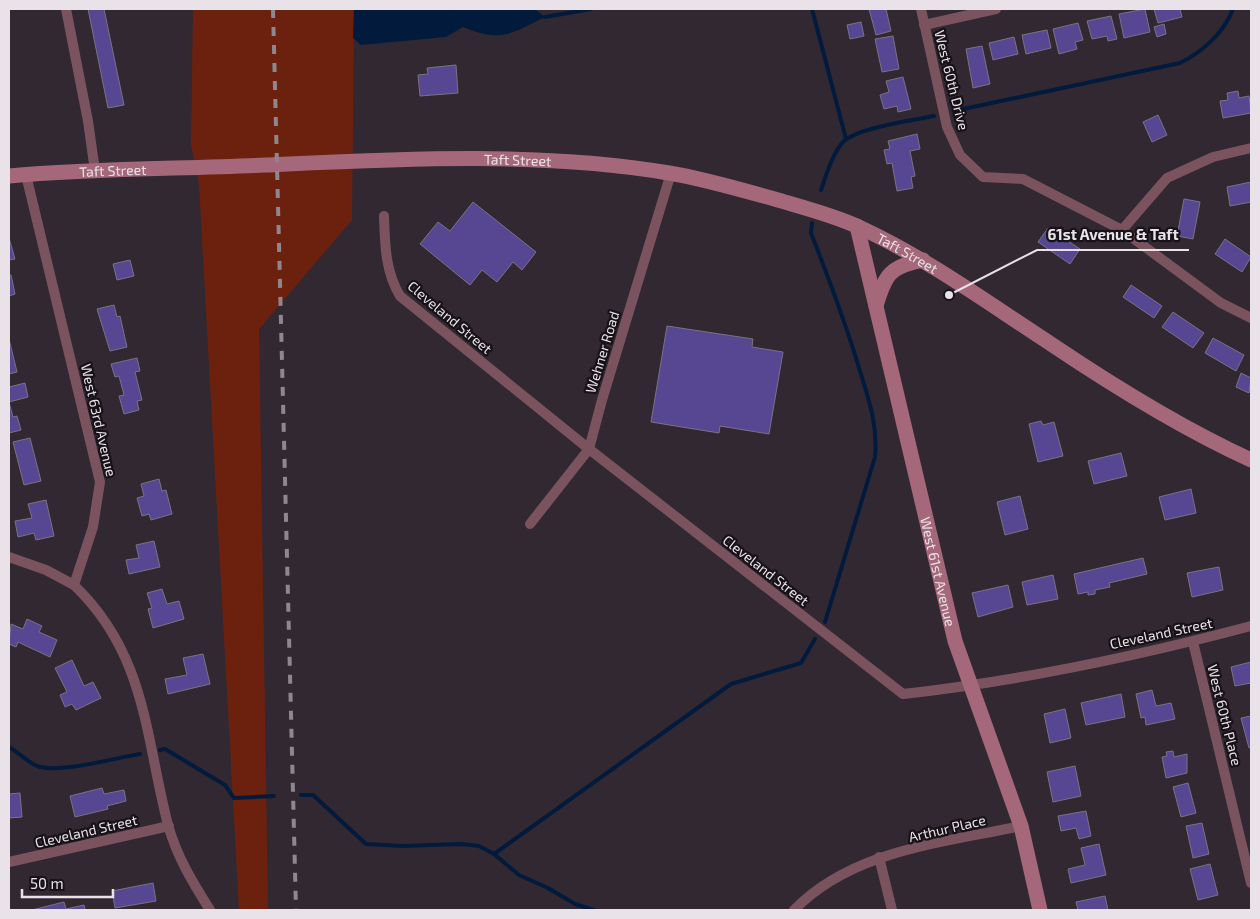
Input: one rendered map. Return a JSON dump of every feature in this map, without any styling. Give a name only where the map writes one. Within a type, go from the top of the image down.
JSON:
[{"type":"main road","name":"Taft Street","points":[[9,176],[383,160],[530,160],[599,164],[670,173],[753,193],[825,214],[857,226],[923,260],[1133,397],[1218,445],[1251,460]]},
{"type":"main road","name":"West 61st Avenue","points":[[857,226],[955,641],[1021,826],[1040,910]]},
{"type":"main road","points":[[875,307],[882,284],[891,273],[903,264],[923,260]]},
{"type":"street","points":[[66,9],[88,122],[95,171]]},
{"type":"street","name":"West 60th Drive","points":[[921,9],[947,127],[960,155],[983,177],[1023,179],[1122,230]]},
{"type":"street","points":[[924,25],[996,9]]},
{"type":"street","points":[[1251,148],[1213,157],[1167,178],[1122,230],[1222,303],[1251,318]]},
{"type":"street","name":"Wehner Road","points":[[530,524],[589,450],[670,173]]},
{"type":"street","name":"West 63rd Avenue","points":[[26,175],[100,482],[93,527],[74,585]]},
{"type":"street","name":"Cleveland Street","points":[[384,216],[387,261],[393,284],[400,296],[589,450],[902,694],[970,687],[1193,642],[1251,626]]},
{"type":"street","points":[[9,557],[46,570],[74,585],[91,601],[121,646],[141,696],[169,826],[182,865],[210,910]]},
{"type":"street","name":"West 60th Place","points":[[1193,642],[1247,847],[1251,882]]},
{"type":"street","name":"Cleveland Street","points":[[9,862],[169,826]]},
{"type":"street","name":"Arthur Place","points":[[794,910],[810,894],[847,870],[879,857],[1021,826]]},
{"type":"street","points":[[879,857],[892,910]]},
{"type":"shaded area","points":[[193,9],[354,9],[352,220],[259,329],[268,910],[239,910],[199,184],[191,144]]},
{"type":"water","points":[[354,9],[535,9],[545,17],[506,34],[487,35],[463,27],[446,37],[361,45],[353,38]]},
{"type":"building","points":[[88,9],[104,9],[124,105],[108,108]]},
{"type":"building","points":[[869,9],[886,9],[891,31],[876,35]]},
{"type":"building","points":[[1145,9],[1150,32],[1124,38],[1119,14]]},
{"type":"building","points":[[1154,9],[1180,9],[1182,17],[1158,23]]},
{"type":"building","points":[[1111,16],[1117,39],[1108,41],[1107,36],[1092,39],[1087,21]]},
{"type":"building","points":[[861,22],[864,36],[850,39],[847,25]]},
{"type":"building","points":[[1078,23],[1083,40],[1075,42],[1077,49],[1059,54],[1053,29]]},
{"type":"building","points":[[1164,24],[1166,34],[1157,37],[1154,27]]},
{"type":"building","points":[[1047,30],[1051,48],[1026,54],[1022,35]]},
{"type":"building","points":[[893,36],[899,69],[882,72],[875,39]]},
{"type":"building","points":[[1014,37],[1018,54],[993,60],[989,43]]},
{"type":"building","points":[[982,46],[990,84],[973,88],[966,49]]},
{"type":"building","points":[[456,65],[458,93],[420,96],[418,75],[428,74],[427,68]]},
{"type":"building","points":[[903,77],[911,109],[898,112],[897,106],[884,109],[880,95],[889,92],[886,81]]},
{"type":"building","points":[[1238,91],[1239,98],[1249,96],[1251,113],[1223,118],[1220,101],[1228,100],[1227,93]]},
{"type":"building","points":[[1158,115],[1167,135],[1152,142],[1143,122]]},
{"type":"building","points":[[917,134],[920,149],[910,151],[915,176],[911,177],[913,188],[897,191],[892,163],[887,164],[884,150],[890,149],[888,141]]},
{"type":"building","points":[[1251,182],[1251,202],[1230,206],[1227,187]]},
{"type":"building","points":[[1184,199],[1200,202],[1193,239],[1177,236]]},
{"type":"building","points":[[473,202],[536,252],[522,270],[513,262],[497,282],[482,270],[470,285],[420,244],[438,222],[450,231]]},
{"type":"building","points":[[1048,228],[1080,249],[1070,264],[1038,242]]},
{"type":"building","points":[[9,238],[15,259],[9,260]]},
{"type":"building","points":[[1225,239],[1251,257],[1242,272],[1215,254]]},
{"type":"building","points":[[130,260],[134,276],[117,280],[113,264]]},
{"type":"building","points":[[9,275],[11,275],[15,294],[9,296]]},
{"type":"building","points":[[1131,285],[1162,306],[1154,318],[1123,297]]},
{"type":"building","points":[[114,305],[117,317],[120,316],[127,347],[110,351],[97,309]]},
{"type":"building","points":[[1173,312],[1204,333],[1193,348],[1162,327]]},
{"type":"building","points":[[667,326],[753,339],[752,347],[783,352],[769,434],[720,426],[719,433],[651,422]]},
{"type":"building","points":[[1213,338],[1244,355],[1236,371],[1205,353]]},
{"type":"building","points":[[9,339],[17,372],[9,374]]},
{"type":"building","points":[[137,358],[140,371],[135,372],[142,400],[137,401],[139,410],[124,414],[119,396],[124,395],[119,376],[115,377],[111,364]]},
{"type":"building","points":[[1241,373],[1251,378],[1249,393],[1236,387]]},
{"type":"building","points":[[25,383],[28,397],[9,402],[9,387]]},
{"type":"building","points":[[9,402],[13,417],[17,416],[21,430],[9,433]]},
{"type":"building","points":[[1041,421],[1043,425],[1054,422],[1063,456],[1038,462],[1029,424]]},
{"type":"building","points":[[30,438],[41,481],[24,485],[13,442]]},
{"type":"building","points":[[1121,453],[1127,476],[1094,484],[1088,461]]},
{"type":"building","points":[[159,479],[162,491],[166,490],[172,514],[151,520],[149,514],[142,516],[137,498],[144,496],[141,484]]},
{"type":"building","points":[[1191,489],[1196,513],[1165,520],[1159,497]]},
{"type":"building","points":[[1020,496],[1028,529],[1005,535],[997,502]]},
{"type":"building","points":[[46,500],[54,536],[36,540],[34,533],[18,537],[15,521],[32,518],[28,504]]},
{"type":"building","points":[[154,541],[160,567],[129,574],[126,560],[139,558],[136,545]]},
{"type":"building","points":[[1143,558],[1147,574],[1109,583],[1110,587],[1095,590],[1095,594],[1088,595],[1088,592],[1078,594],[1074,574]]},
{"type":"building","points":[[1219,567],[1223,590],[1192,597],[1187,573]]},
{"type":"building","points":[[1053,575],[1058,599],[1027,605],[1022,582]]},
{"type":"building","points":[[1008,585],[1013,607],[978,617],[972,593]]},
{"type":"building","points":[[162,589],[167,604],[179,601],[184,619],[153,628],[148,609],[152,608],[147,593]]},
{"type":"building","points":[[27,619],[42,626],[39,632],[57,640],[50,657],[18,642],[16,647],[9,644],[11,624],[23,629]]},
{"type":"building","points":[[203,654],[210,684],[168,694],[165,679],[187,675],[183,658]]},
{"type":"building","points":[[72,660],[84,686],[93,682],[101,698],[76,710],[72,704],[65,707],[60,695],[67,692],[55,668]]},
{"type":"building","points":[[1251,662],[1251,683],[1235,686],[1231,667]]},
{"type":"building","points":[[1152,690],[1156,706],[1171,703],[1175,719],[1146,725],[1145,717],[1141,718],[1136,694]]},
{"type":"building","points":[[1121,694],[1125,717],[1086,725],[1081,703]]},
{"type":"building","points":[[1065,709],[1071,738],[1050,743],[1044,714]]},
{"type":"building","points":[[1251,716],[1251,747],[1249,748],[1241,718]]},
{"type":"building","points":[[1173,751],[1174,757],[1187,754],[1187,773],[1166,778],[1162,757],[1167,756],[1166,752]]},
{"type":"building","points":[[1075,766],[1081,796],[1053,802],[1047,772]]},
{"type":"building","points":[[1188,783],[1196,813],[1181,817],[1173,787]]},
{"type":"building","points":[[102,788],[104,794],[124,790],[126,801],[107,806],[108,809],[75,817],[70,796]]},
{"type":"building","points":[[20,793],[22,817],[9,818],[9,794]]},
{"type":"building","points":[[1086,811],[1091,836],[1079,839],[1076,828],[1061,831],[1058,816]]},
{"type":"building","points":[[1202,823],[1209,854],[1193,858],[1186,826]]},
{"type":"building","points":[[1099,844],[1106,875],[1071,883],[1068,869],[1085,865],[1081,848]]},
{"type":"building","points":[[1210,864],[1218,895],[1198,900],[1190,869]]},
{"type":"building","points":[[153,883],[156,901],[115,908],[112,891]]},
{"type":"building","points":[[1105,896],[1108,910],[1078,910],[1076,902]]},
{"type":"building","points":[[64,902],[66,909],[84,905],[85,910],[32,910]]},
{"type":"waterway","points":[[545,17],[591,9]]},
{"type":"waterway","points":[[812,9],[846,139]]},
{"type":"waterway","points":[[954,111],[1180,63],[1204,47],[1218,34],[1233,9]]},
{"type":"waterway","points":[[821,190],[836,151],[851,136],[886,125],[934,116]]},
{"type":"waterway","points":[[812,223],[811,233],[831,284],[867,392],[874,424],[876,446],[875,457],[825,622]]},
{"type":"waterway","points":[[494,854],[731,684],[801,663],[815,639]]},
{"type":"waterway","points":[[9,747],[34,765],[47,768],[73,767],[140,754]]},
{"type":"waterway","points":[[160,750],[165,749],[225,785],[234,798],[274,796]]},
{"type":"waterway","points":[[301,795],[313,795],[366,844],[403,846],[462,844],[479,846],[494,854],[519,875],[548,888],[575,904],[594,910]]},
{"type":"railway","points":[[273,9],[296,910]]},
{"type":"place","name":"61st Avenue & Taft","points":[[949,295]]}]
